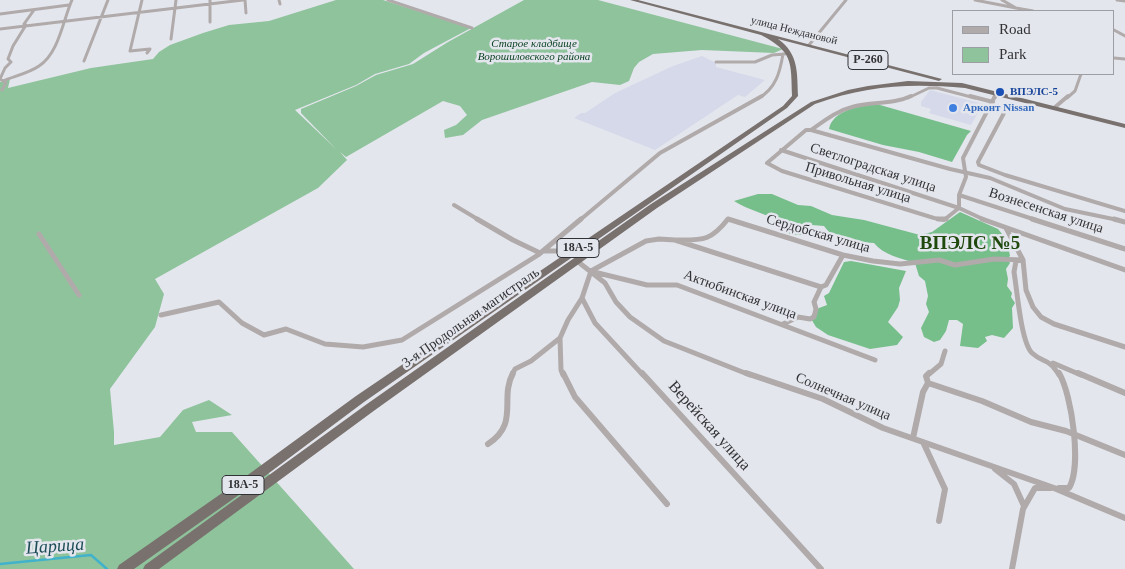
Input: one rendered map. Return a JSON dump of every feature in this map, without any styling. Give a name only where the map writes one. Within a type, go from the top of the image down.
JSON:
[{"type":"highway","name":"улица Неждановой","points":[[632,0],[1125,126]]},
{"type":"highway","points":[[764,34],[786,46]]},
{"type":"highway","points":[[796,42],[788,42],[786,46],[794,72],[794,96],[796,100],[801,102],[813,103]]},
{"type":"highway","points":[[922,82],[928,80],[927,76]]},
{"type":"highway","name":"3-я Продольная магистраль","points":[[150,569],[371,406],[654,206],[813,103],[840,93],[922,82],[965,86]]},
{"type":"highway","name":"3-я Продольная магистраль","points":[[123,569],[249,481],[360,398],[785,107],[794,96]]},
{"type":"highway","points":[[785,107],[799,102],[802,106],[798,113]]},
{"type":"street","points":[[1,80],[42,65],[48,57],[65,21],[72,0]]},
{"type":"street","points":[[84,61],[108,0]]},
{"type":"street","points":[[142,0],[130,51],[150,49],[147,53]]},
{"type":"street","points":[[171,39],[176,0]]},
{"type":"street","points":[[0,29],[176,8],[210,2],[244,0],[246,13]]},
{"type":"street","points":[[388,0],[472,28]]},
{"type":"street","points":[[808,45],[846,0]]},
{"type":"street","points":[[975,0],[1027,10]]},
{"type":"street","points":[[1002,0],[1016,8]]},
{"type":"street","points":[[1117,0],[1125,1]]},
{"type":"street","points":[[210,2],[210,22]]},
{"type":"street","points":[[0,14],[70,5]]},
{"type":"street","points":[[1,80],[5,68],[11,62],[8,59],[13,46],[26,26],[24,24],[34,10]]},
{"type":"street","points":[[1123,31],[1125,36]]},
{"type":"street","points":[[161,316],[219,302],[242,323],[264,335],[286,329],[325,344],[363,347],[402,340],[542,252],[660,153],[769,91],[779,77],[787,54],[772,55],[755,62],[716,62]]},
{"type":"street","points":[[1054,108],[1075,91],[1081,75]]},
{"type":"street","points":[[1,80],[6,83],[2,90]]},
{"type":"street","points":[[811,130],[837,112],[854,106],[903,100],[930,88],[937,88],[993,102]]},
{"type":"street","points":[[959,208],[959,195],[966,177],[963,158],[997,93]]},
{"type":"street","points":[[1000,106],[1004,113],[993,131],[988,148],[978,162],[979,165],[1005,175],[1125,211]]},
{"type":"street","points":[[781,150],[806,130],[811,130],[990,178],[1065,209],[1105,216],[1125,222]]},
{"type":"street","name":"Привольная улица","points":[[781,150],[767,163],[769,165],[848,192],[944,220],[959,208]]},
{"type":"street","name":"Светлоградская улица","points":[[781,150],[959,208],[1006,228],[1125,270]]},
{"type":"street","name":"Вознесенская улица","points":[[959,195],[1125,249]]},
{"type":"street","points":[[454,205],[513,240],[542,252],[574,251]]},
{"type":"street","name":"Сердобская улица","points":[[675,240],[708,240],[718,234],[728,219],[843,255],[900,264],[939,260],[955,265],[994,259],[1023,260]]},
{"type":"street","points":[[1006,228],[1023,260],[1026,290],[1033,307],[1041,317],[1054,324],[1125,347]]},
{"type":"street","points":[[38,234],[79,294]]},
{"type":"street","points":[[667,504],[575,397],[561,370],[560,338],[568,320],[582,298],[591,271],[646,241],[658,239],[675,240],[821,287]]},
{"type":"street","points":[[783,324],[798,316],[810,319],[814,317],[816,309],[814,302],[821,287],[826,285],[843,255]]},
{"type":"street","points":[[1023,260],[1016,262],[1014,272],[1026,342],[1032,353],[1125,393]]},
{"type":"street","name":"Солнечная улица","points":[[577,261],[605,283],[616,302],[630,317],[664,341],[742,372],[823,399],[883,428],[1054,488],[1125,518]]},
{"type":"street","name":"Актюбинская улица","points":[[591,271],[647,284],[677,285],[876,360]]},
{"type":"street","name":"Верейская улица","points":[[582,298],[584,308],[606,336],[666,398],[821,569]]},
{"type":"street","points":[[488,444],[500,436],[507,417],[509,380],[515,369],[531,361],[560,338]]},
{"type":"street","points":[[913,438],[923,392],[928,383],[926,376],[941,364],[945,351]]},
{"type":"street","points":[[1012,569],[1015,543],[1024,506],[1035,488],[1069,488],[1074,480],[1075,435],[1064,382],[1052,363]]},
{"type":"street","points":[[928,383],[982,401],[1031,422],[1075,435],[1125,455]]},
{"type":"street","points":[[923,442],[945,489],[939,521]]},
{"type":"street","points":[[990,465],[1014,484],[1024,506]]},
{"type":"shaded area","points":[[702,56],[716,63],[716,67],[765,80],[745,97],[738,95],[655,150],[574,118],[615,93],[673,66]]},
{"type":"shaded area","name":"Арконт Nissan","points":[[930,90],[983,104],[971,125],[929,113],[931,109],[921,106],[921,102]]},
{"type":"green space","name":"Старое кладбище Ворошиловского района","points":[[336,0],[383,0],[471,28],[424,53],[409,64],[375,74],[356,85],[295,110],[336,149],[301,113],[301,109],[356,86],[376,75],[413,64],[448,42],[524,0],[598,0],[783,49],[774,53],[702,50],[653,54],[639,62],[634,68],[629,81],[620,85],[592,82],[482,120],[463,135],[445,138],[444,130],[456,125],[467,115],[460,106],[443,101],[346,157],[340,152],[347,160],[318,188],[155,279],[164,294],[155,327],[110,389],[114,445],[160,437],[183,410],[209,400],[232,415],[192,422],[196,432],[232,432],[354,569],[0,569],[0,82],[10,79],[8,88],[91,68],[153,59],[159,52],[170,45],[203,33],[229,25],[269,21]]},
{"type":"green space","points":[[874,104],[971,131],[952,162],[829,129],[835,117],[847,110]]},
{"type":"green space","points":[[758,194],[772,194],[798,205],[811,206],[832,215],[864,220],[920,235],[932,232],[960,212],[998,229],[1007,240],[1010,256],[1007,259],[1010,263],[1006,269],[1007,286],[1012,293],[1011,297],[1015,303],[1012,308],[1013,328],[1004,338],[992,335],[985,337],[987,341],[978,348],[960,346],[963,324],[957,320],[949,320],[946,331],[940,340],[934,342],[924,337],[921,328],[929,312],[926,304],[928,296],[925,281],[919,276],[915,263],[887,253],[874,243],[846,240],[834,236],[824,226],[812,225],[807,227],[811,230],[809,235],[788,233],[778,226],[783,226],[784,224],[734,201]]},
{"type":"green space","points":[[851,261],[906,271],[899,288],[900,300],[898,307],[888,322],[903,337],[897,345],[870,349],[828,335],[816,327],[810,317],[819,308],[827,305],[824,296],[829,293],[844,262]]},
{"type":"waterway","name":"Царица","points":[[0,564],[91,555],[107,569]]},
{"type":"place","name":"ВПЭЛС-5","points":[[1000,92]]},
{"type":"place","name":"Арконт Nissan","points":[[953,108]]},
{"type":"district","name":"ВПЭЛС №5","points":[[970,244]]}]
